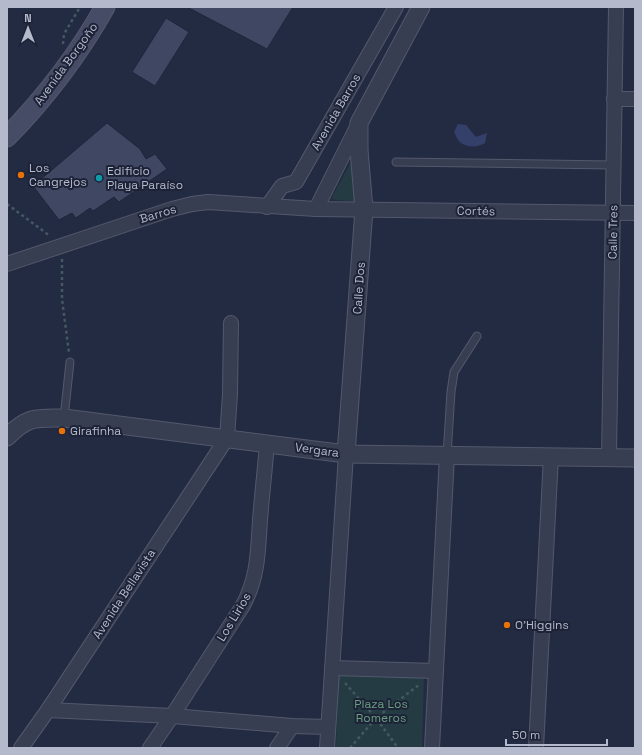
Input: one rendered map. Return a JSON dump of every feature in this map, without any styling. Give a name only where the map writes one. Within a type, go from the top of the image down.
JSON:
[{"type":"main road","name":"Avenida Borgoño","points":[[7,137],[28,115],[56,81],[105,7]]},
{"type":"street","name":"Avenida Barros","points":[[266,207],[282,186],[296,182],[396,7]]},
{"type":"street","name":"Avenida Barros","points":[[316,209],[420,7]]},
{"type":"street","name":"Calle Tres","points":[[609,457],[616,7]]},
{"type":"street","points":[[614,99],[635,99]]},
{"type":"street","name":"Calle Dos","points":[[346,454],[364,209],[359,150],[359,123]]},
{"type":"street","name":"Barros","points":[[7,264],[192,204],[208,202],[266,207],[316,209]]},
{"type":"street","name":"Cortés","points":[[316,209],[635,213]]},
{"type":"street","points":[[227,438],[230,394],[231,323]]},
{"type":"street","name":"Vergara","points":[[7,437],[21,424],[33,419],[64,418],[346,454],[635,458]]},
{"type":"street","name":"Avenida Bellavista","points":[[21,748],[48,710],[227,438]]},
{"type":"street","name":"Los Lirios","points":[[150,748],[242,607],[251,590],[256,566],[267,443]]},
{"type":"street","points":[[327,748],[346,454]]},
{"type":"street","points":[[432,748],[447,455]]},
{"type":"street","points":[[536,748],[551,456]]},
{"type":"street","points":[[332,668],[436,672]]},
{"type":"street","points":[[48,710],[172,716],[292,726],[328,727]]},
{"type":"street","points":[[277,748],[292,726]]},
{"type":"lane","points":[[396,162],[614,165]]},
{"type":"lane","points":[[447,455],[451,392],[454,372],[477,336]]},
{"type":"lane","points":[[64,418],[70,362]]},
{"type":"path","points":[[7,204],[63,245],[62,299],[70,362]]},
{"type":"path","points":[[332,668],[376,718],[398,748]]},
{"type":"path","points":[[350,748],[376,718],[436,672]]},
{"type":"green space","points":[[351,162],[356,202],[331,199]]},
{"type":"green space","name":"Plaza Los Romeros","points":[[339,673],[424,675],[422,748],[336,748]]},
{"type":"water","points":[[458,124],[466,125],[476,137],[487,133],[485,143],[467,146],[461,143],[454,132]]},
{"type":"building","points":[[187,7],[293,7],[267,49]]},
{"type":"building","points":[[166,18],[189,32],[155,86],[132,72]]},
{"type":"building","name":"Edificio Playa Paraíso","points":[[107,123],[140,149],[146,159],[155,154],[167,169],[119,202],[114,197],[93,211],[90,208],[76,218],[72,213],[59,220],[33,186]]},
{"type":"place","name":"Los Cangrejos","points":[[21,175]]},
{"type":"place","name":"Edificio Playa Paraíso","points":[[99,178]]},
{"type":"place","name":"Girafinha","points":[[62,431]]},
{"type":"place","name":"O'Higgins","points":[[507,625]]}]
